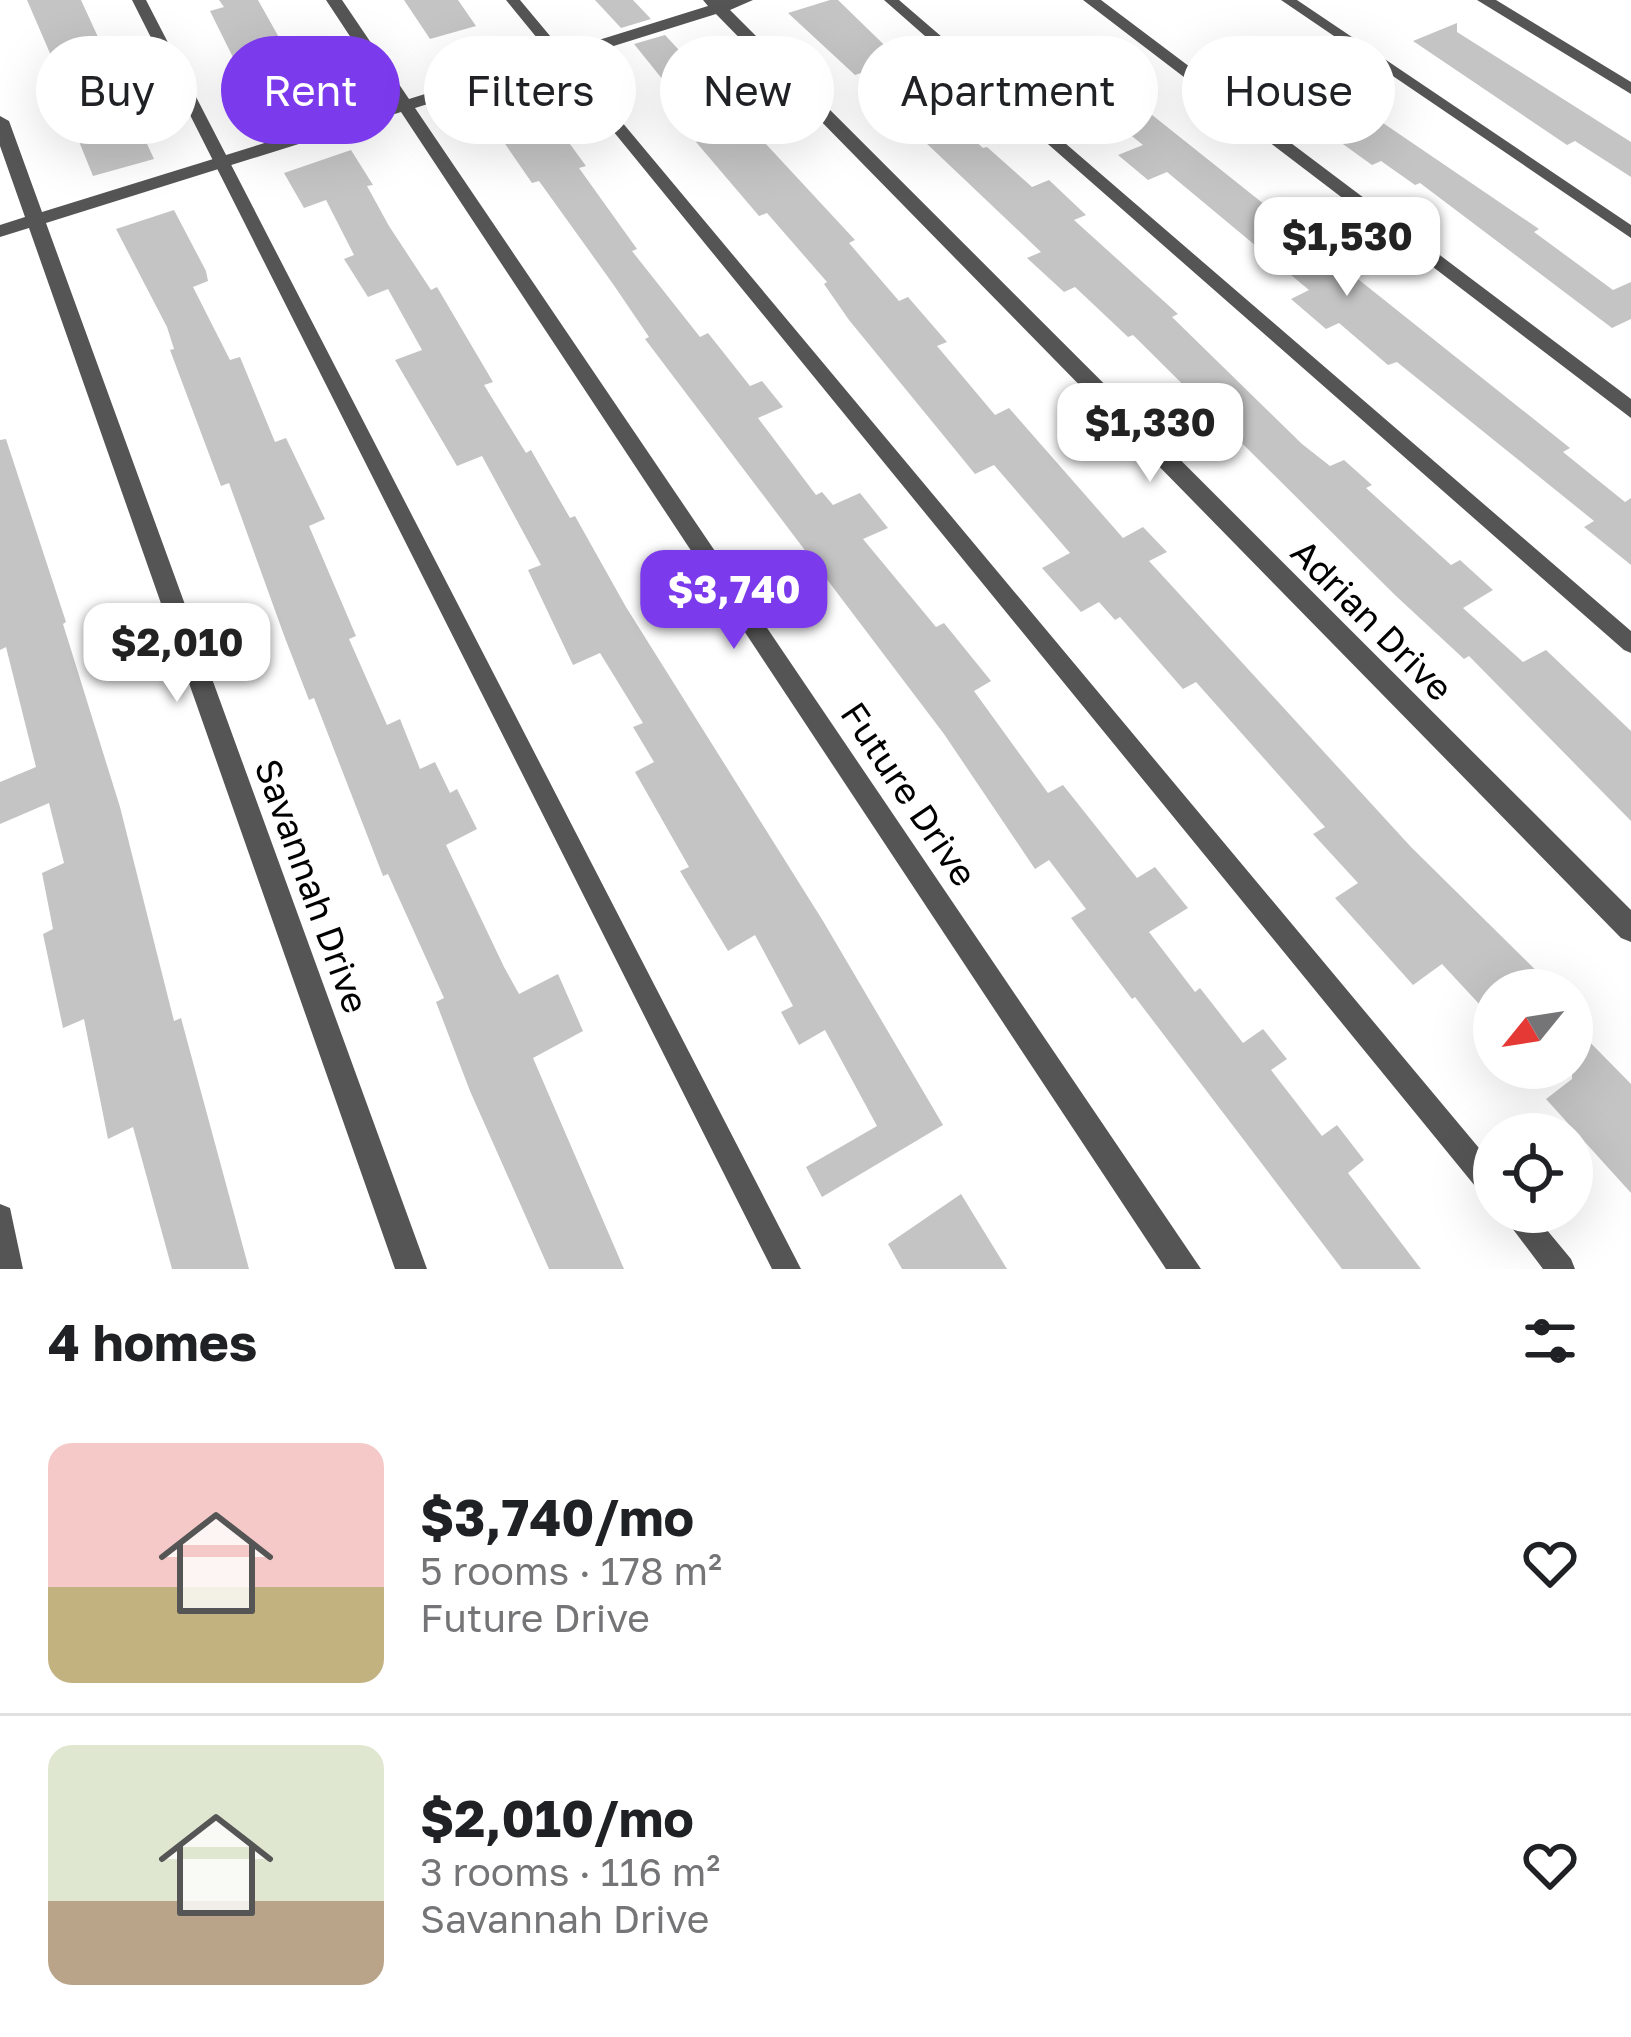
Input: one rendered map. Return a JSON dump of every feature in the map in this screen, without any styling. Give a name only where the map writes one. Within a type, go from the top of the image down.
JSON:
[{"type":"street","name":"Future Drive","points":[[334,0],[1185,1269]]},
{"type":"street","points":[[622,36],[715,4],[745,0]]},
{"type":"street","points":[[1091,0],[1631,410]]},
{"type":"street","points":[[1485,0],[1631,89]]},
{"type":"street","name":"Adrian Drive","points":[[715,4],[1631,929]]},
{"type":"street","points":[[0,231],[424,99]]},
{"type":"street","name":"Savannah Drive","points":[[0,121],[411,1269]]},
{"type":"lane","points":[[140,0],[787,1269]]},
{"type":"lane","points":[[513,0],[543,36]]},
{"type":"lane","points":[[891,0],[1631,644]]},
{"type":"lane","points":[[1288,0],[1631,233]]},
{"type":"lane","points":[[633,144],[1473,1162]]},
{"type":"lane","points":[[0,1218],[9,1269]]},
{"type":"lane","points":[[1531,1233],[1561,1269]]},
{"type":"building","points":[[27,0],[81,0],[98,36],[43,36]]},
{"type":"building","points":[[219,0],[258,0],[278,36],[222,36],[210,11],[224,7]]},
{"type":"building","points":[[404,0],[458,0],[476,26],[441,36],[428,36]]},
{"type":"building","points":[[595,0],[633,0],[651,19],[621,28]]},
{"type":"building","points":[[838,0],[875,36],[858,36],[858,74],[834,56],[834,36],[813,36],[788,13]]},
{"type":"building","points":[[1457,23],[1457,32],[1631,142],[1631,177],[1575,141],[1567,145],[1413,41]]},
{"type":"building","points":[[660,36],[660,76],[636,46]]},
{"type":"building","points":[[1158,120],[1182,139],[1182,144],[1189,144],[1570,448],[1563,452],[1625,502],[1631,498],[1631,565],[1584,527],[1594,521],[1397,362],[1388,365],[1339,323],[1326,329],[1291,299],[1309,290],[1167,172],[1148,180],[1118,155],[1158,144]]},
{"type":"building","points":[[1395,131],[1539,229],[1534,232],[1613,290],[1631,282],[1631,319],[1612,328],[1420,183],[1415,185],[1381,161],[1372,165],[1343,144],[1395,144]]},
{"type":"building","points":[[80,144],[147,144],[154,159],[93,176]]},
{"type":"building","points":[[505,144],[570,144],[586,166],[579,168],[637,249],[632,251],[700,337],[708,333],[750,386],[762,381],[783,407],[758,418],[816,495],[822,492],[833,505],[860,493],[888,528],[863,539],[936,627],[944,623],[991,681],[974,691],[1048,793],[1063,785],[1137,878],[1155,867],[1188,908],[1149,932],[1195,992],[1200,988],[1243,1043],[1263,1029],[1287,1059],[1271,1070],[1322,1136],[1337,1125],[1364,1160],[1348,1173],[1421,1269],[1342,1269],[1071,918],[1086,909],[1049,860],[1035,869],[944,734],[645,339],[649,337],[539,181],[532,183]]},
{"type":"building","points":[[698,144],[766,144],[855,240],[849,243],[899,301],[908,297],[947,342],[937,346],[995,415],[1009,408],[1123,538],[1143,527],[1167,552],[1149,561],[1411,847],[1535,969],[1473,969],[1473,997],[1442,964],[1413,985],[1335,898],[1358,883],[1313,834],[1325,827],[1196,682],[1183,689],[1120,617],[1115,620],[1099,602],[1081,612],[1042,568],[1070,553],[994,465],[975,474],[849,320],[827,282],[767,213],[759,216]]},
{"type":"building","points":[[927,144],[979,144],[1032,187],[1049,180],[1086,215],[1074,220],[1178,314],[1172,317],[1302,444],[1330,466],[1344,460],[1372,485],[1366,488],[1451,565],[1460,560],[1493,590],[1463,608],[1523,662],[1546,650],[1631,731],[1631,821],[1469,656],[1464,659],[1396,596],[1133,335],[1128,337],[1075,287],[1064,292],[1027,258],[1041,252]]},
{"type":"building","points":[[351,150],[373,185],[367,186],[389,226],[431,290],[437,287],[493,382],[484,385],[526,453],[531,450],[570,518],[575,516],[943,1125],[822,1197],[806,1167],[877,1126],[825,1030],[799,1045],[781,1012],[793,1006],[755,935],[728,951],[680,871],[689,867],[635,772],[654,762],[633,727],[643,723],[600,653],[573,665],[528,570],[541,565],[482,456],[457,466],[395,360],[422,350],[388,289],[368,297],[344,259],[354,255],[326,200],[304,208],[284,173]]},
{"type":"building","points":[[174,210],[206,271],[208,281],[193,287],[230,360],[240,357],[275,442],[286,438],[325,519],[309,526],[356,636],[349,639],[387,725],[400,719],[420,769],[435,762],[450,793],[457,789],[477,829],[446,845],[504,967],[519,994],[558,974],[583,1031],[533,1058],[624,1269],[549,1269],[470,1091],[436,1002],[444,998],[388,874],[383,876],[314,698],[309,700],[229,483],[221,486],[170,350],[174,349],[167,327],[116,229]]},
{"type":"building","points":[[6,439],[66,622],[120,807],[174,1021],[181,1018],[249,1269],[172,1269],[133,1127],[108,1139],[84,1019],[63,1028],[43,934],[53,929],[42,873],[64,863],[49,803],[0,824],[0,782],[36,767],[6,647],[0,650],[0,440]]},
{"type":"building","points":[[1593,1045],[1631,1084],[1631,1193],[1593,1151],[1593,1113],[1559,1113],[1546,1099],[1559,1089],[1593,1089]]},
{"type":"building","points":[[961,1194],[1007,1269],[902,1269],[888,1244]]}]
